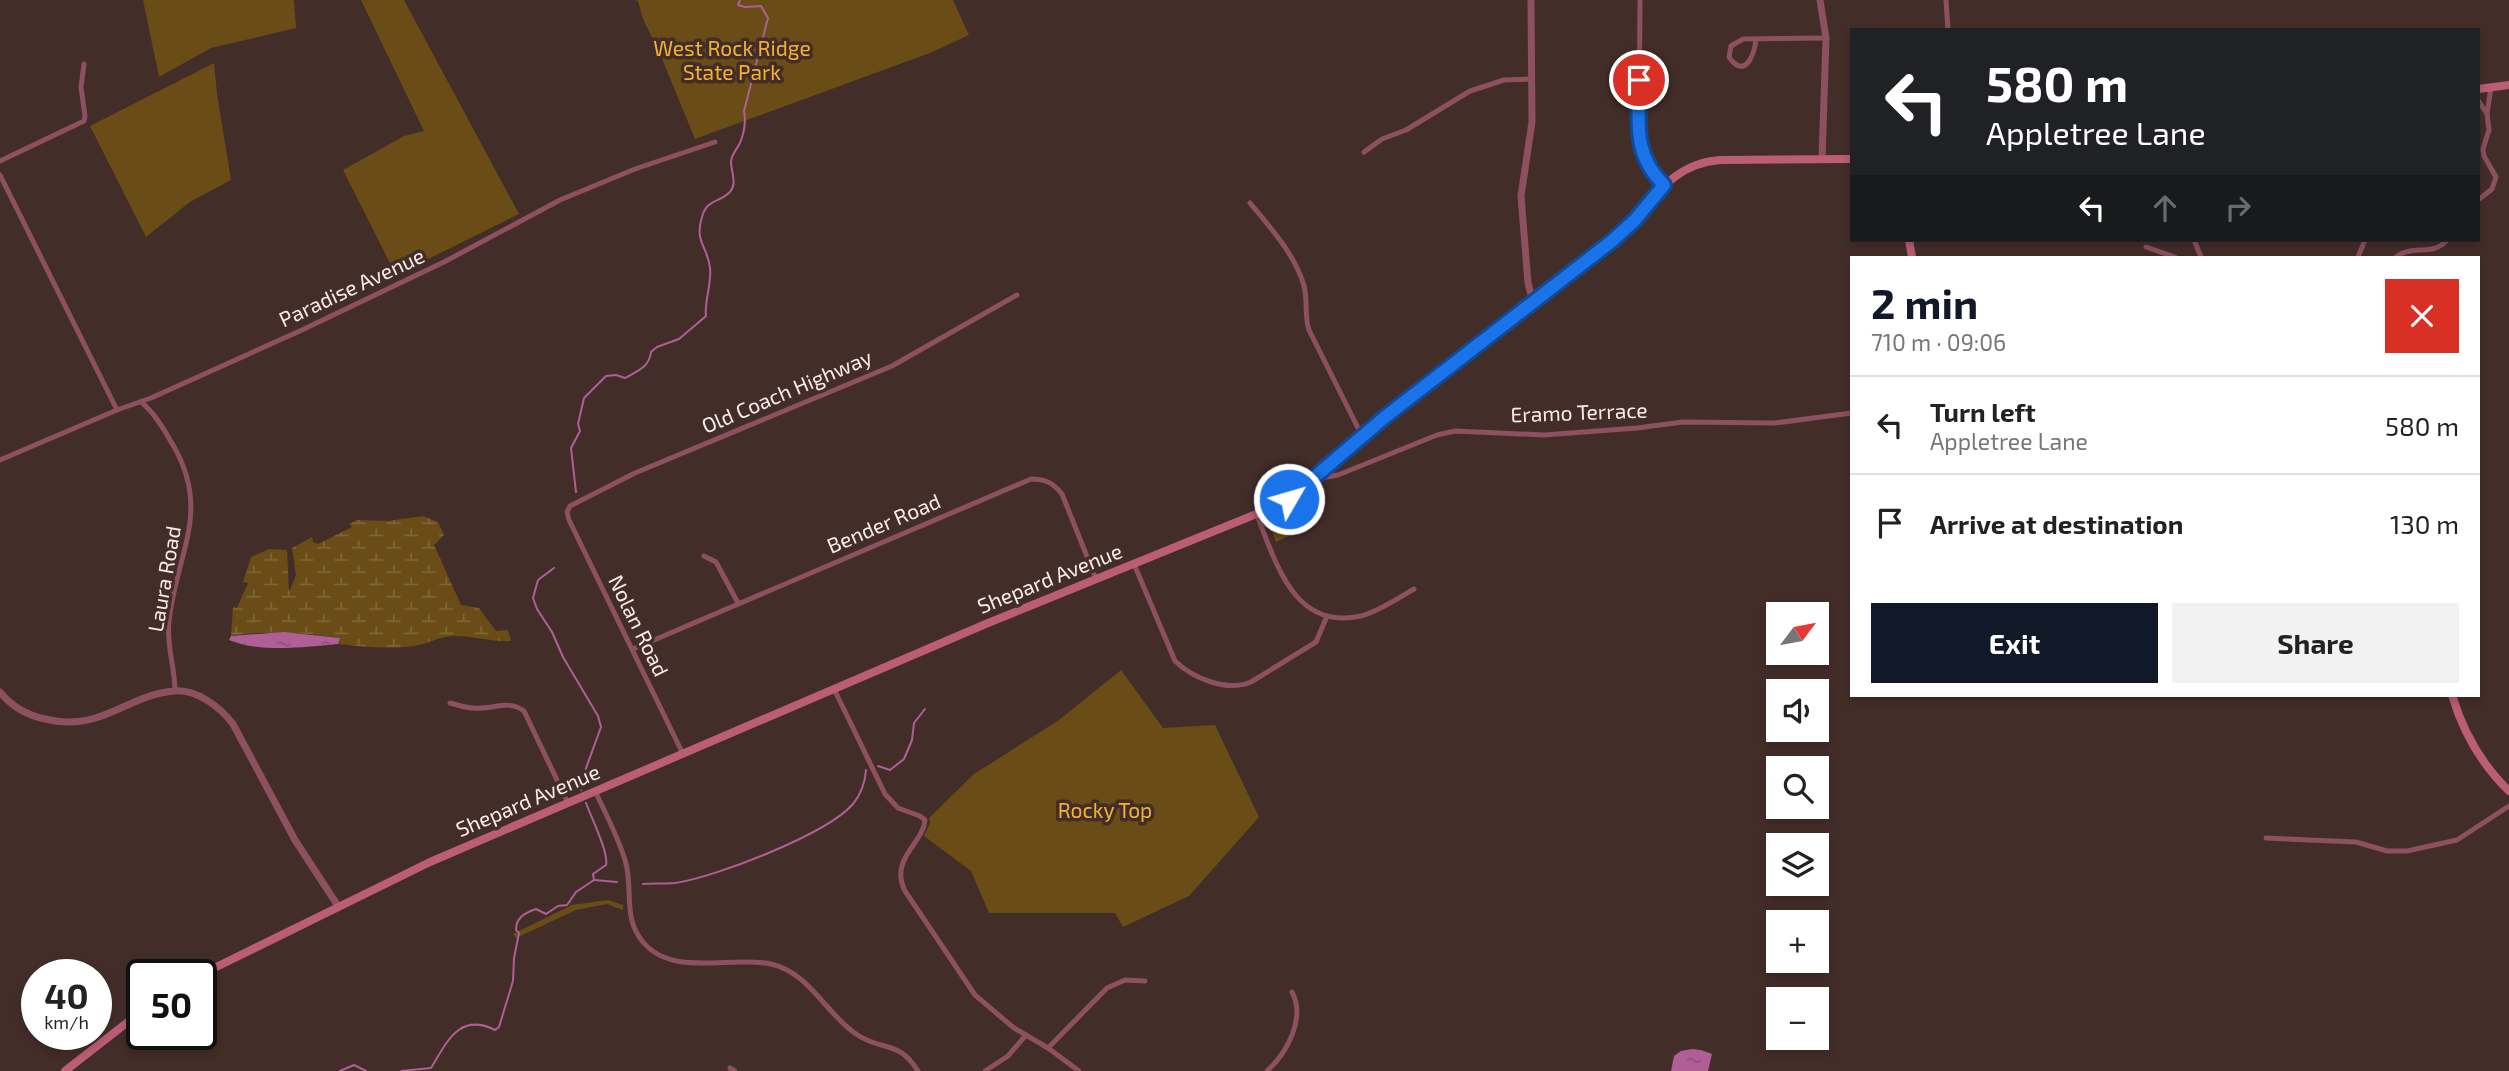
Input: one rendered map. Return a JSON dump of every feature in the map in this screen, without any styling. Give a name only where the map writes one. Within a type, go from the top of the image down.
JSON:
[{"type":"main road","points":[[2480,89],[2509,85]]},
{"type":"main road","name":"Shepard Avenue","points":[[217,966],[419,867],[834,689],[1257,515],[1289,499],[1362,436],[1626,229],[1664,185],[1686,168],[1702,162],[1850,159]]},
{"type":"main road","points":[[2453,697],[2479,758],[2509,790]]},
{"type":"main road","points":[[65,1071],[126,1023]]},
{"type":"street","points":[[1531,0],[1531,137],[1521,196],[1528,283],[1533,302]]},
{"type":"street","points":[[1640,0],[1641,152],[1650,170],[1664,185]]},
{"type":"street","points":[[1820,0],[1826,38],[1822,159]]},
{"type":"street","points":[[1945,0],[1948,28]]},
{"type":"street","points":[[1756,40],[1754,56],[1750,62],[1737,65],[1729,57],[1731,46],[1743,39],[1826,38]]},
{"type":"street","points":[[0,161],[84,121],[81,87],[84,64]]},
{"type":"street","points":[[1364,152],[1382,139],[1406,130],[1470,91],[1504,80],[1532,79]]},
{"type":"street","points":[[2480,198],[2492,189],[2496,177],[2483,149],[2489,130],[2487,114],[2491,87]]},
{"type":"street","points":[[2480,103],[2487,114]]},
{"type":"street","name":"Paradise Avenue","points":[[0,460],[141,402],[405,282],[570,195],[635,169],[715,142]]},
{"type":"street","points":[[0,175],[117,410]]},
{"type":"street","points":[[1250,203],[1299,271],[1306,292],[1306,320],[1309,330],[1362,436]]},
{"type":"street","points":[[2397,256],[2411,249],[2436,249],[2445,242]]},
{"type":"street","points":[[2146,247],[2172,256]]},
{"type":"street","name":"Old Coach Highway","points":[[567,512],[577,501],[635,473],[891,366],[1017,295]]},
{"type":"street","name":"Laura Road","points":[[141,402],[154,416],[180,458],[190,490],[191,521],[168,627],[176,691]]},
{"type":"street","name":"Eramo Terrace","points":[[1315,479],[1346,473],[1437,435],[1455,431],[1544,435],[1683,422],[1775,423],[1850,413]]},
{"type":"street","name":"Bender Road","points":[[633,649],[1031,480],[1043,479],[1054,485],[1062,495],[1096,579]]},
{"type":"street","name":"Nolan Road","points":[[567,512],[683,754]]},
{"type":"street","points":[[1257,515],[1283,580],[1291,592],[1311,609],[1327,616],[1362,615],[1414,589]]},
{"type":"street","points":[[704,556],[716,562],[738,603]]},
{"type":"street","points":[[1134,564],[1175,662],[1182,668],[1225,686],[1251,682],[1307,649],[1321,634],[1327,616]]},
{"type":"street","points":[[834,689],[885,794],[898,807],[925,820],[924,827],[905,857],[902,887],[968,987],[989,1008],[1079,1071]]},
{"type":"street","points":[[0,692],[23,713],[60,723],[79,723],[99,718],[153,696],[176,691],[207,700],[222,710],[233,723],[295,840],[338,906]]},
{"type":"street","points":[[450,704],[472,708],[517,705],[524,711],[568,803]]},
{"type":"street","points":[[595,791],[625,860],[632,925],[648,948],[659,956],[677,961],[760,963],[782,968],[806,983],[833,1015],[857,1035],[900,1050],[918,1071]]},
{"type":"street","points":[[2266,838],[2356,842],[2388,851],[2407,851],[2457,840],[2509,806]]},
{"type":"street","points":[[1048,1048],[1107,988],[1125,980],[1145,981]]},
{"type":"street","points":[[1267,1071],[1278,1060],[1293,1032],[1297,1009],[1292,992]]},
{"type":"street","points":[[985,1071],[1008,1056],[1026,1035]]},
{"type":"green space","points":[[143,0],[294,0],[296,28],[211,48],[159,77]]},
{"type":"green space","points":[[361,0],[404,0],[519,214],[396,275],[343,170],[404,136],[424,131]]},
{"type":"green space","name":"West Rock Ridge State Park","points":[[635,0],[953,0],[969,35],[930,53],[695,139],[643,19],[638,1]]},
{"type":"green space","points":[[214,63],[231,180],[190,202],[146,237],[90,126]]},
{"type":"green space","points":[[1293,505],[1303,527],[1276,542],[1269,523],[1271,517]]},
{"type":"green space","points":[[423,516],[438,522],[444,535],[434,545],[461,605],[479,608],[496,631],[508,630],[511,641],[451,636],[414,646],[366,647],[338,644],[340,638],[299,633],[272,632],[231,636],[233,607],[237,608],[248,583],[243,582],[251,557],[269,549],[287,550],[289,592],[296,575],[292,548],[312,537],[313,542],[318,544],[352,527],[349,524],[357,520],[388,521]]},
{"type":"green space","name":"Rocky Top","points":[[1121,670],[1163,728],[1215,725],[1259,817],[1189,896],[1123,927],[1115,913],[989,913],[971,871],[924,836],[930,823],[929,818],[974,774],[1059,720]]},
{"type":"green space","points":[[608,900],[623,905],[623,910],[607,904],[576,910],[516,938],[513,934],[572,905]]},
{"type":"water","points":[[284,632],[340,638],[338,644],[283,648],[254,647],[229,640],[231,636]]},
{"type":"water","points":[[1692,1049],[1712,1054],[1708,1071],[1671,1071],[1674,1056],[1681,1051]]},
{"type":"waterway","points":[[576,492],[571,448],[580,431],[578,424],[584,398],[606,376],[625,378],[638,371],[657,347],[679,339],[706,316],[710,268],[700,239],[700,226],[707,207],[729,193],[733,186],[731,159],[743,135],[744,111],[768,18],[761,6],[738,5],[740,0]]},
{"type":"waterway","points":[[554,568],[538,580],[533,598],[563,657],[598,716],[601,727],[581,782],[581,790]]},
{"type":"waterway","points":[[878,766],[890,770],[904,759],[912,740],[914,723],[925,709]]},
{"type":"waterway","points":[[643,884],[675,883],[693,879],[796,841],[840,816],[853,804],[859,796],[866,770]]},
{"type":"waterway","points":[[401,1071],[431,1068],[449,1040],[463,1027],[483,1025],[495,1030],[499,1027],[513,981],[519,933],[516,926],[519,919],[536,909],[546,914],[558,906],[567,905],[576,892],[594,880],[593,874],[606,865],[602,844],[586,803]]},
{"type":"waterway","points":[[594,880],[617,882]]},
{"type":"waterway","points":[[340,1071],[354,1065],[366,1071]]},
{"type":"route","points":[[1289,499],[1385,417],[1612,241],[1651,202],[1664,185],[1650,170],[1641,152],[1639,80]]}]
